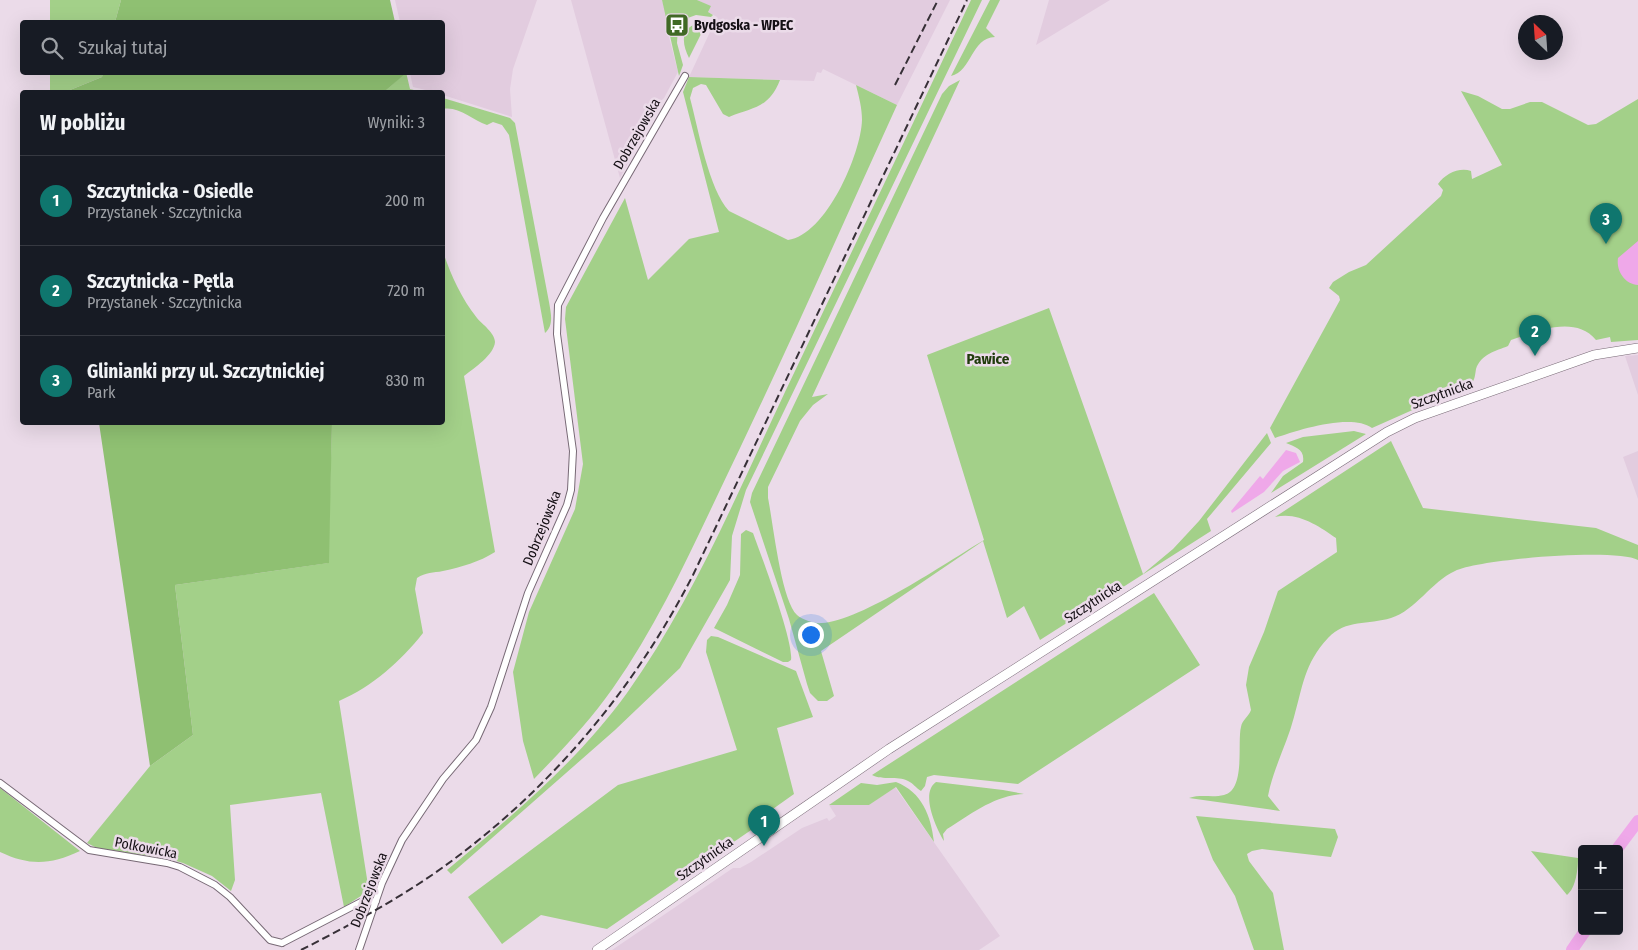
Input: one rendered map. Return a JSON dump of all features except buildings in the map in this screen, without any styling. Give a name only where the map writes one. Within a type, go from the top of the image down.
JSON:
[{"type":"street","name":"Dobrzejowska","points":[[359,950],[376,901],[402,840],[443,779],[476,740],[491,707],[528,593],[567,505],[571,490],[573,451],[557,334],[558,305],[603,218],[686,76]]},
{"type":"street","name":"Szczytnicka","points":[[597,950],[889,749],[1386,432],[1415,418],[1594,355],[1638,348]]},
{"type":"street","name":"Polkowicka","points":[[0,783],[89,850],[167,863],[180,867],[215,885],[245,912],[270,940],[282,947]]},
{"type":"street","points":[[282,947],[361,902],[376,901]]},
{"type":"shaded area","points":[[395,0],[537,0],[513,69],[510,89],[512,117],[445,96],[445,90],[426,90],[413,87],[410,75],[445,75],[445,20],[400,20]]},
{"type":"shaded area","points":[[571,0],[662,0],[678,72],[664,98],[650,111],[649,124],[620,178]]},
{"type":"shaded area","points":[[697,0],[950,0],[897,105],[823,69],[821,73],[817,72],[814,81],[689,77],[717,17],[708,12],[710,6]]},
{"type":"shaded area","points":[[1049,0],[1110,0],[1036,45]]},
{"type":"shaded area","points":[[1638,241],[1638,285],[1629,282],[1622,276],[1618,268],[1618,258]]},
{"type":"shaded area","points":[[1638,355],[1638,395],[1625,356]]},
{"type":"shaded area","points":[[1286,450],[1296,453],[1300,462],[1283,471],[1264,492],[1232,513],[1231,511],[1260,476],[1263,479]]},
{"type":"shaded area","points":[[1638,451],[1638,499],[1623,457]]},
{"type":"shaded area","points":[[895,787],[1000,936],[979,950],[612,950],[733,868],[740,868],[751,862],[802,828],[827,818],[829,821],[836,816],[829,805],[869,805]]},
{"type":"green space","points":[[50,0],[121,0],[116,20],[50,20]]},
{"type":"green space","points":[[121,0],[390,0],[395,20],[116,20]]},
{"type":"green space","points":[[662,0],[697,0],[711,6],[708,12],[713,15],[711,17],[696,15],[685,19],[676,14],[672,18],[673,23],[678,27],[677,43],[683,65],[679,76]]},
{"type":"green space","points":[[971,0],[982,0],[746,490],[732,536],[730,580],[680,668],[615,730],[451,874],[447,870],[543,787],[587,742],[608,718],[651,658],[713,546]]},
{"type":"green space","points":[[990,0],[1000,0],[986,28],[995,37],[981,43],[963,68],[951,76]]},
{"type":"green space","points":[[693,25],[703,30],[689,58],[685,49],[684,35]]},
{"type":"green space","points":[[50,75],[102,75],[102,77],[70,90],[50,90]]},
{"type":"green space","points":[[102,75],[404,75],[386,90],[70,90],[102,77]]},
{"type":"green space","points":[[403,75],[407,75],[410,89],[414,90],[386,90]]},
{"type":"green space","points":[[689,77],[780,80],[776,89],[766,101],[729,117],[723,114],[706,85],[701,84],[693,88],[690,98],[705,158],[722,201],[729,211],[788,240],[802,235],[815,224],[828,209],[848,172],[860,135],[862,120],[856,85],[897,105],[761,404],[666,601],[632,660],[613,688],[595,712],[534,779],[523,741],[513,672],[529,612],[575,509],[583,464],[565,319],[566,307],[625,198],[648,280],[689,239],[719,232],[683,92]]},
{"type":"green space","points":[[960,80],[812,397],[828,394],[813,405],[800,421],[768,487],[768,498],[782,578],[791,607],[797,615],[806,620],[819,623],[839,620],[859,612],[904,589],[984,540],[927,355],[1049,308],[1143,574],[1173,549],[1199,521],[1267,433],[1271,443],[1207,519],[1211,531],[1040,640],[1024,606],[1007,618],[983,541],[821,651],[834,696],[827,701],[818,701],[810,693],[807,684],[789,619],[750,502],[752,493],[942,94],[949,86]]},
{"type":"green space","points":[[1461,91],[1478,96],[1502,109],[1510,109],[1530,102],[1542,102],[1588,125],[1596,124],[1638,99],[1638,340],[1611,342],[1610,337],[1596,340],[1587,332],[1578,328],[1555,327],[1544,329],[1511,340],[1508,346],[1485,356],[1478,364],[1471,384],[1372,428],[1363,424],[1338,422],[1310,427],[1275,438],[1270,428],[1340,300],[1339,296],[1329,288],[1333,282],[1349,272],[1366,265],[1441,196],[1443,190],[1438,184],[1448,174],[1462,170],[1471,171],[1472,179],[1502,165]]},
{"type":"green space","points":[[445,99],[510,118],[515,123],[550,311],[551,323],[545,333],[509,135],[502,125],[493,122],[487,125],[460,111],[445,109]]},
{"type":"green space","points":[[445,257],[461,294],[477,318],[491,332],[495,342],[491,352],[464,376],[495,552],[470,564],[417,578],[415,589],[423,633],[405,654],[374,681],[339,701],[368,885],[367,892],[344,907],[321,793],[230,805],[235,880],[231,891],[212,876],[183,863],[166,858],[101,850],[87,843],[150,766],[193,735],[175,585],[328,563],[332,425],[445,425]]},
{"type":"green space","points":[[99,425],[332,425],[329,563],[175,585],[193,735],[150,766]]},
{"type":"green space","points":[[1354,431],[1366,434],[1271,493],[1283,476],[1303,462],[1301,451],[1286,443],[1303,437]]},
{"type":"green space","points":[[1391,441],[1423,508],[1596,528],[1638,545],[1638,560],[1604,555],[1547,556],[1469,567],[1446,576],[1416,603],[1400,614],[1391,618],[1342,628],[1328,638],[1320,648],[1305,676],[1291,727],[1273,776],[1268,796],[1280,811],[1189,798],[1224,795],[1231,791],[1238,775],[1241,727],[1251,710],[1246,685],[1249,667],[1264,632],[1278,591],[1337,552],[1336,538],[1315,524],[1291,516],[1275,517]]},
{"type":"green space","points":[[746,530],[753,533],[782,618],[791,650],[791,660],[788,662],[783,662],[714,628],[727,605],[740,575],[741,534]]},
{"type":"green space","points":[[1154,593],[1200,665],[1018,784],[934,775],[927,777],[925,786],[921,791],[904,779],[881,778],[872,775]]},
{"type":"green space","points":[[711,636],[718,637],[796,671],[813,717],[777,728],[794,794],[759,819],[757,826],[607,929],[541,915],[502,944],[468,897],[618,785],[737,750],[706,652],[707,640]]},
{"type":"green space","points":[[896,782],[912,792],[924,806],[928,814],[934,842],[896,787],[869,805],[829,805],[861,783],[877,785]]},
{"type":"green space","points":[[936,782],[1024,794],[1003,798],[974,812],[947,829],[943,834],[944,841],[937,828],[929,802],[931,787]]},
{"type":"green space","points":[[0,788],[80,851],[59,859],[40,862],[21,860],[0,852]]},
{"type":"green space","points":[[1196,816],[1335,829],[1338,837],[1331,857],[1262,849],[1247,854],[1249,861],[1273,893],[1284,950],[1254,950],[1235,896],[1213,860]]},
{"type":"green space","points":[[1531,851],[1578,858],[1573,888],[1567,895]]},
{"type":"waterway","points":[[1620,845],[1638,821]]},
{"type":"waterway","points":[[1572,950],[1582,935]]},
{"type":"railway","points":[[895,85],[938,0]]},
{"type":"railway","points":[[301,950],[401,895],[473,845],[547,778],[581,741],[613,702],[642,661],[669,619],[693,575],[967,0]]},
{"type":"place","name":"Bydgoska - WPEC","points":[[677,25]]},
{"type":"place","name":"Glinianki przy ul. Szczytnickiej","points":[[1606,244]]},
{"type":"place","name":"Szczytnicka - Pętla","points":[[1535,356]]},
{"type":"place","name":"Szczytnicka - Osiedle","points":[[764,846]]},
{"type":"district","name":"Pawice","points":[[988,359]]}]
